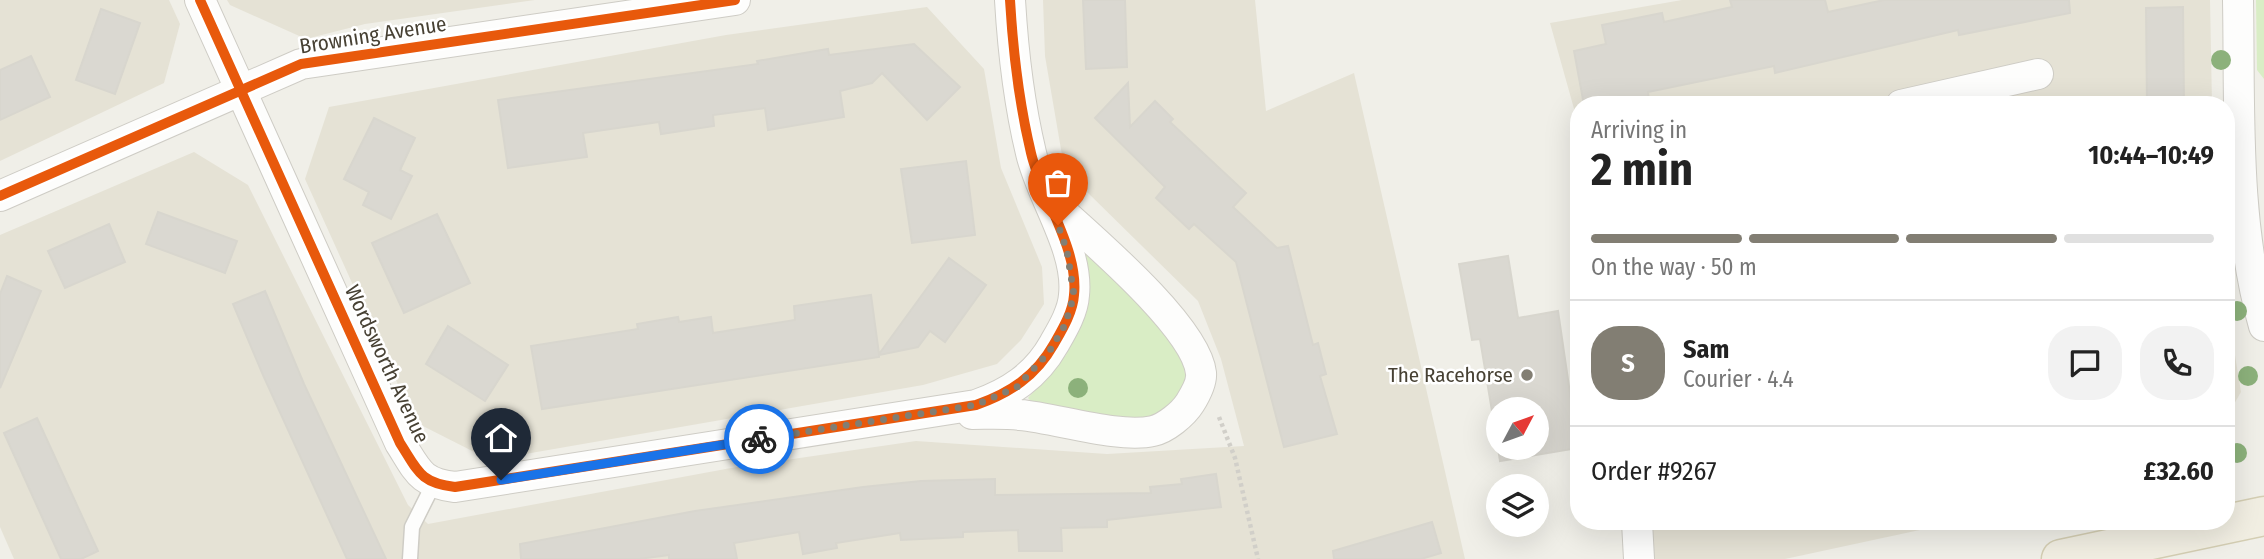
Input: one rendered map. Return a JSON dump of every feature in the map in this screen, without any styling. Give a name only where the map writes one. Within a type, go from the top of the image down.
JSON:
[{"type":"main road","points":[[2235,522],[2264,516]]},
{"type":"main road","points":[[2061,559],[2198,530]]},
{"type":"street","name":"Wordsworth Avenue","points":[[200,0],[400,443],[415,467],[433,485]]},
{"type":"street","name":"Browning Avenue","points":[[0,196],[301,64],[734,0]]},
{"type":"street","points":[[433,485],[455,487],[479,484],[938,413],[976,405],[1001,396],[1031,375],[1065,325],[1074,295],[1067,251],[1030,153],[1014,59],[1010,0]]},
{"type":"street","points":[[2238,0],[2252,143],[2251,280],[2264,326]]},
{"type":"street","points":[[1948,96],[2038,74]]},
{"type":"street","points":[[938,413],[1020,415],[1122,431],[1153,431],[1173,421],[1188,407],[1202,374],[1193,349],[1179,328],[1110,255],[1048,199]]},
{"type":"street","points":[[1637,530],[1639,559]]},
{"type":"lane","points":[[410,559],[412,527],[433,485]]},
{"type":"path","points":[[1202,374],[1235,458],[1258,559]]},
{"type":"shaded area","points":[[0,0],[169,0],[180,24],[164,83],[0,161]]},
{"type":"shaded area","points":[[227,0],[535,0],[365,24],[306,39],[230,5]]},
{"type":"shaded area","points":[[1043,0],[1255,0],[1266,111],[1354,73],[1465,559],[14,559],[0,527],[0,235],[194,152],[248,185],[408,505],[428,524],[731,468],[916,441],[1107,454],[1244,446],[1221,359],[1198,301],[1087,192],[1063,161],[1045,56]]},
{"type":"shaded area","points":[[1682,0],[2210,0],[2212,96],[1570,96],[1550,23]]},
{"type":"shaded area","points":[[927,7],[984,69],[1001,168],[1042,267],[1044,304],[1021,340],[997,364],[923,385],[490,460],[415,422],[305,179],[329,107],[726,35]]},
{"type":"shaded area","points":[[2235,355],[2241,392],[2235,402]]},
{"type":"shaded area","points":[[1651,530],[1920,530],[1785,559],[1654,559]]},
{"type":"green space","points":[[2256,0],[2264,0],[2264,79],[2257,70]]},
{"type":"green space","points":[[1084,247],[1176,345],[1183,358],[1186,382],[1166,414],[1140,423],[1035,406],[1028,398],[1066,355],[1083,316]]},
{"type":"building","points":[[1083,0],[1125,0],[1127,67],[1086,69]]},
{"type":"building","points":[[1730,0],[1825,0],[1828,12],[1884,0],[2069,0],[2070,13],[1959,35],[1958,30],[1775,73],[1774,66],[1648,92],[1648,96],[1582,96],[1574,51],[1606,44],[1602,25],[1662,13],[1664,22],[1732,7]]},
{"type":"building","points":[[2183,7],[2184,96],[2147,96],[2146,8]]},
{"type":"building","points":[[101,9],[140,23],[115,94],[76,80]]},
{"type":"building","points":[[914,44],[960,87],[927,120],[882,73],[872,83],[840,91],[844,117],[768,130],[765,108],[713,115],[714,126],[661,134],[659,122],[583,133],[587,157],[508,168],[498,100],[758,64],[757,61],[828,49],[829,55]]},
{"type":"building","points":[[31,56],[50,97],[0,120],[0,70]]},
{"type":"building","points":[[1128,83],[1130,127],[1155,101],[1173,119],[1170,122],[1246,193],[1233,207],[1277,248],[1288,246],[1313,345],[1318,343],[1326,374],[1320,376],[1337,434],[1284,447],[1236,262],[1194,224],[1189,229],[1156,198],[1165,187],[1095,118]]},
{"type":"building","points":[[374,118],[415,138],[400,170],[412,176],[391,219],[363,205],[369,192],[344,179]]},
{"type":"building","points":[[966,161],[975,235],[912,243],[901,169]]},
{"type":"building","points":[[158,212],[237,241],[225,273],[146,244]]},
{"type":"building","points":[[437,214],[470,283],[404,313],[372,243]]},
{"type":"building","points":[[109,224],[125,262],[65,288],[48,251]]},
{"type":"building","name":"The Racehorse","points":[[1508,256],[1518,318],[1558,311],[1570,393],[1570,449],[1549,453],[1549,397],[1490,397],[1480,339],[1472,340],[1459,264]]},
{"type":"building","points":[[949,258],[986,285],[945,342],[930,331],[918,347],[879,357],[542,409],[531,346],[638,329],[637,324],[678,317],[679,322],[711,317],[713,333],[795,320],[794,306],[871,295],[879,354]]},
{"type":"building","points":[[7,276],[41,291],[0,388],[0,294]]},
{"type":"building","points":[[265,291],[304,384],[386,559],[347,559],[263,375],[233,304]]},
{"type":"building","points":[[448,326],[508,365],[485,401],[426,364]]},
{"type":"building","points":[[37,418],[98,551],[81,559],[61,559],[4,433]]},
{"type":"building","points":[[1216,474],[1221,507],[1107,520],[1107,527],[1061,528],[1062,551],[1019,551],[1018,530],[963,532],[963,537],[901,540],[900,533],[836,543],[837,548],[803,554],[799,532],[734,543],[737,559],[669,559],[669,555],[639,559],[521,559],[520,544],[695,511],[863,487],[921,481],[995,479],[995,495],[1151,493],[1150,487],[1182,484],[1181,479]]},
{"type":"building","points":[[1432,522],[1441,553],[1421,559],[1334,559],[1333,551]]},
{"type":"cycle path","points":[[200,0],[400,443],[416,468],[427,479],[455,487],[976,405],[1021,382],[1047,355],[1067,321],[1072,308],[1074,277],[1065,241],[1031,153],[1017,77],[1010,0]]},
{"type":"cycle path","points":[[0,196],[301,64],[735,0]]},
{"type":"way so far","points":[[759,439],[938,413],[976,405],[1017,387],[1031,375],[1049,352],[1065,325],[1074,295],[1067,251],[1058,225]]},
{"type":"place","name":"The Racehorse","points":[[1527,375]]},
{"type":"route","points":[[501,480],[759,439]]}]
